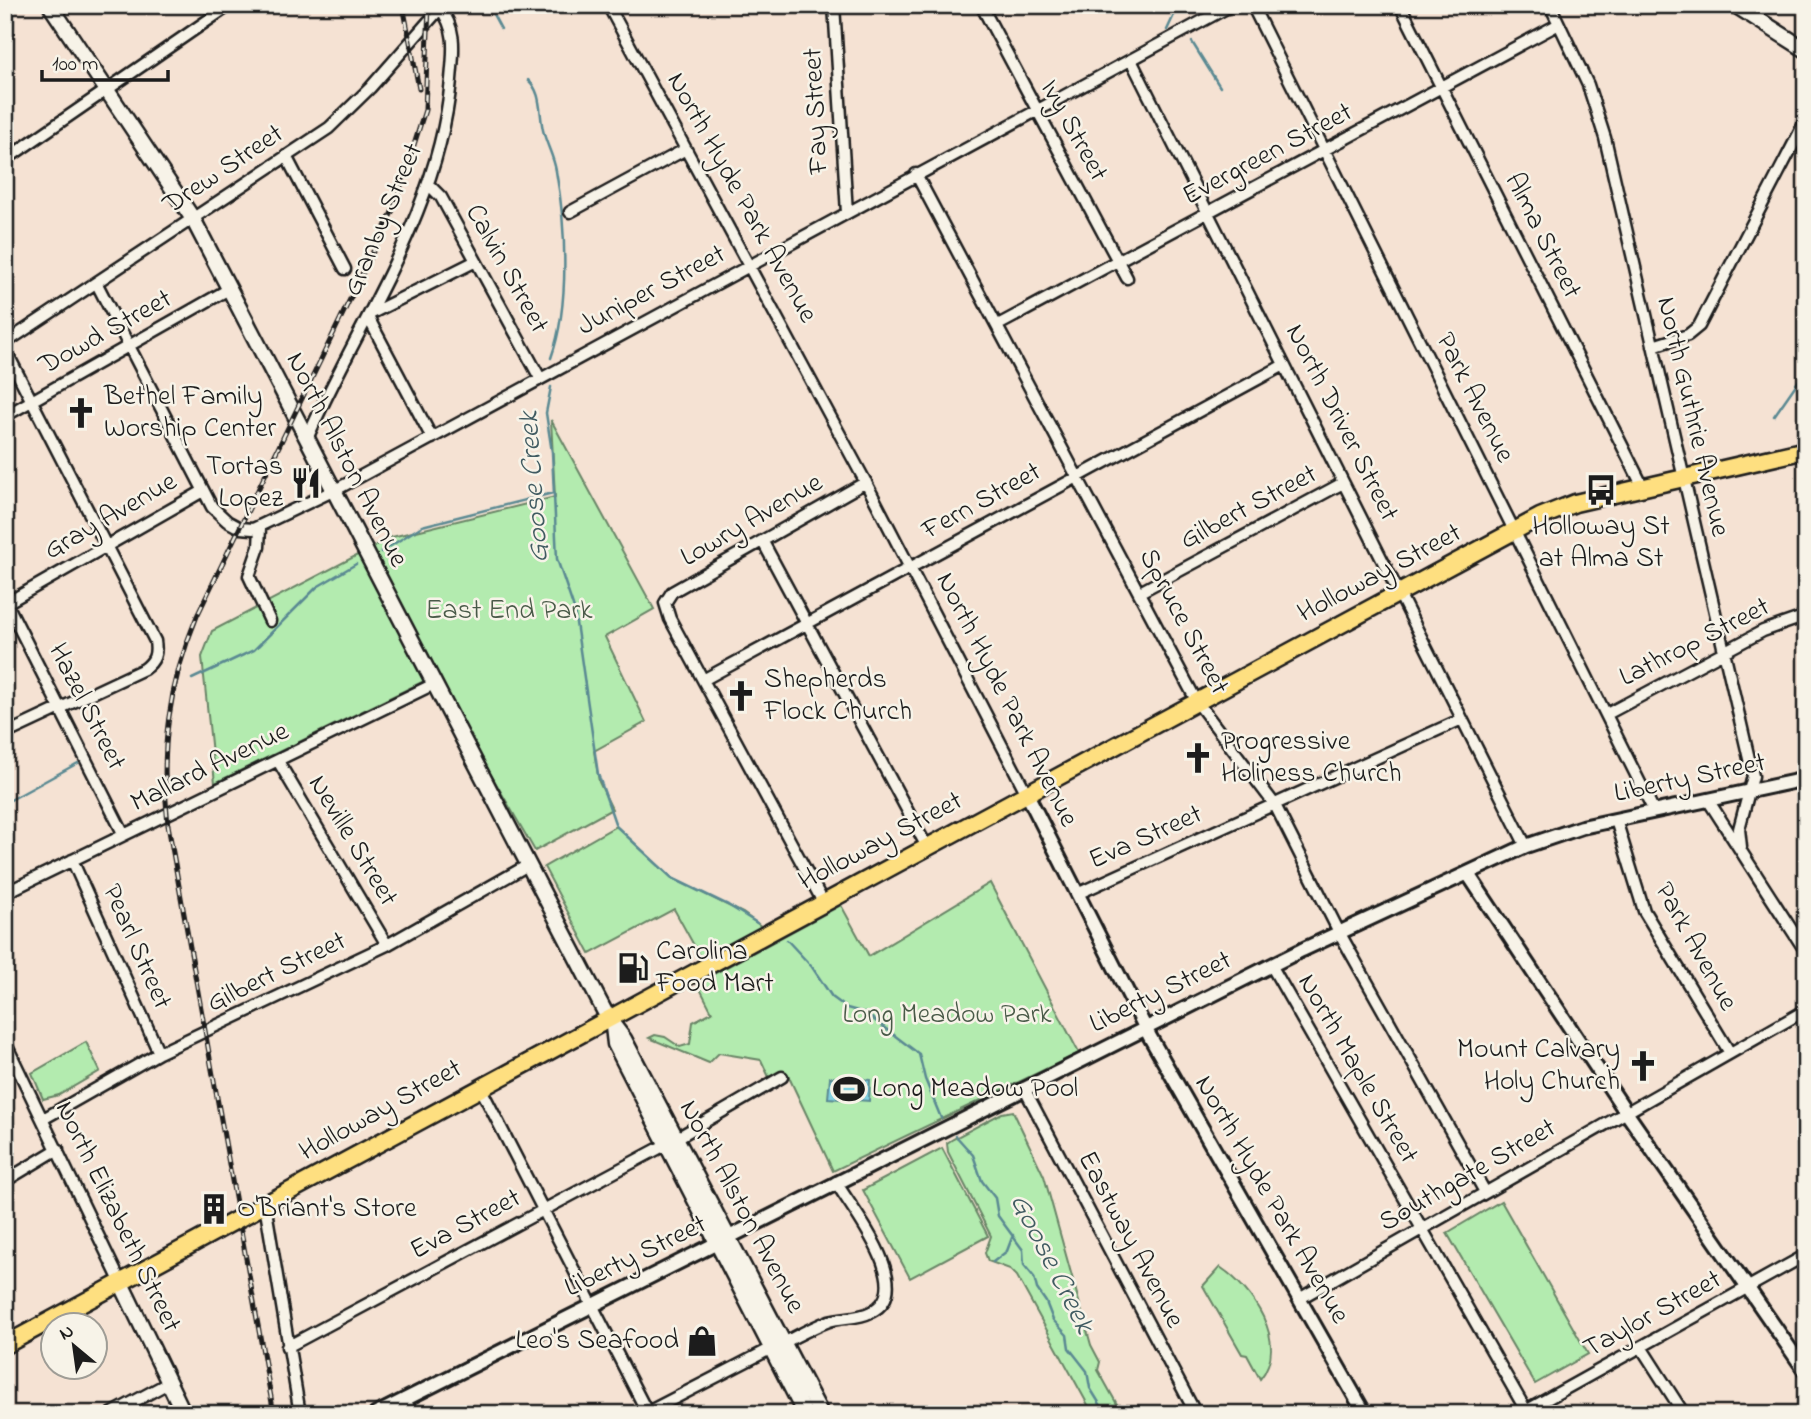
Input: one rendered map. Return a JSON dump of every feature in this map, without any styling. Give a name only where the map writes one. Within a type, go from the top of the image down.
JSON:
[{"type":"main road","name":"North Alston Avenue","points":[[50,5],[193,219],[610,1023],[624,1039],[672,1141],[778,1345],[821,1414]]},
{"type":"main road","points":[[1735,5],[1806,50]]},
{"type":"main road","name":"Holloway Street","points":[[5,1345],[480,1087],[610,1023],[823,902],[1563,507],[1806,450]]},
{"type":"main road","name":"North Elizabeth Street","points":[[121,1283],[184,1414]]},
{"type":"main road","name":"North Alston Avenue","points":[[778,1345],[805,1414]]},
{"type":"street","points":[[5,160],[230,5]]},
{"type":"street","name":"North Hyde Park Avenue","points":[[608,5],[911,567],[1145,1028],[1365,1414]]},
{"type":"street","name":"Fay Street","points":[[834,5],[847,213]]},
{"type":"street","name":"Ivy Street","points":[[981,5],[1035,111],[1127,278]]},
{"type":"street","name":"Juniper Street","points":[[203,491],[216,512],[240,528],[260,528],[334,491],[1232,5]]},
{"type":"street","name":"Park Avenue","points":[[1252,5],[1654,811]]},
{"type":"street","name":"Alma Street","points":[[1400,5],[1643,487]]},
{"type":"street","name":"North Guthrie Avenue","points":[[1550,5],[1588,85],[1605,138],[1724,651],[1752,776],[1739,830],[1741,847]]},
{"type":"street","name":"Drew Street","points":[[5,343],[97,284],[351,109],[442,7]]},
{"type":"street","name":"Granby Street","points":[[307,439],[369,316],[429,185],[443,134],[454,50],[454,34],[442,7]]},
{"type":"street","name":"Evergreen Street","points":[[998,325],[1559,24]]},
{"type":"street","name":"North Driver Street","points":[[1131,60],[1526,846]]},
{"type":"street","points":[[1653,346],[1673,341],[1699,326],[1806,120]]},
{"type":"street","points":[[570,212],[686,149]]},
{"type":"street","points":[[286,156],[345,268]]},
{"type":"street","name":"Spruce Street","points":[[916,174],[1197,702],[1275,805],[1339,932],[1485,1192]]},
{"type":"street","name":"Calvin Street","points":[[429,185],[441,197],[540,378]]},
{"type":"street","points":[[432,438],[369,316],[476,261]]},
{"type":"street","points":[[97,284],[203,491]]},
{"type":"street","name":"Dowd Street","points":[[5,416],[229,289]]},
{"type":"street","points":[[5,349],[155,641],[154,660],[144,669],[5,734]]},
{"type":"street","name":"Fern Street","points":[[703,680],[1284,365]]},
{"type":"street","name":"Lowry Avenue","points":[[703,680],[670,619],[665,603],[672,592],[866,482]]},
{"type":"street","name":"Gilbert Street","points":[[1140,592],[1343,483]]},
{"type":"street","name":"Gray Avenue","points":[[6,603],[203,491]]},
{"type":"street","points":[[260,528],[259,547],[248,576],[271,621]]},
{"type":"street","points":[[762,542],[927,847]]},
{"type":"street","name":"Hazel Street","points":[[6,603],[124,835]]},
{"type":"street","name":"Lathrop Street","points":[[1607,714],[1772,626],[1806,616]]},
{"type":"street","points":[[703,680],[823,902]]},
{"type":"street","name":"Mallard Avenue","points":[[5,893],[435,684]]},
{"type":"street","name":"Eva Street","points":[[1077,894],[1462,719]]},
{"type":"street","name":"Neville Street","points":[[278,761],[387,945]]},
{"type":"street","name":"Liberty Street","points":[[376,1414],[1272,965],[1526,846],[1582,827],[1806,779]]},
{"type":"street","points":[[1708,800],[1741,847],[1806,952]]},
{"type":"street","name":"Park Avenue","points":[[1616,820],[1644,911],[1730,1053]]},
{"type":"street","name":"Pearl Street","points":[[72,860],[159,1053]]},
{"type":"street","name":"Gilbert Street","points":[[43,1119],[159,1053],[387,945],[528,865]]},
{"type":"street","points":[[1468,874],[1626,1112],[1806,1372]]},
{"type":"street","name":"North Maple Street","points":[[1272,965],[1525,1413]]},
{"type":"street","name":"Southgate Street","points":[[1299,1298],[1806,1010]]},
{"type":"street","name":"North Elizabeth Street","points":[[5,1042],[121,1283]]},
{"type":"street","name":"Eva Street","points":[[287,1347],[672,1141],[782,1077]]},
{"type":"street","points":[[480,1087],[646,1413],[827,1322],[869,1314],[881,1304],[888,1292],[886,1265],[836,1182]]},
{"type":"street","name":"Eastway Avenue","points":[[1024,1088],[1196,1414]]},
{"type":"street","points":[[5,1181],[58,1149]]},
{"type":"street","points":[[258,1208],[300,1414]]},
{"type":"street","name":"Taylor Street","points":[[1525,1413],[1806,1255]]},
{"type":"street","points":[[1641,1347],[1684,1414]]},
{"type":"street","points":[[111,1414],[170,1382]]},
{"type":"street","points":[[405,1399],[412,1414]]},
{"type":"green space","name":"East End Park","points":[[551,420],[654,609],[605,637],[646,722],[594,751],[599,782],[612,809],[535,851],[434,676],[215,783],[202,657],[212,631],[392,537],[555,497]]},
{"type":"green space","points":[[616,826],[672,878],[743,913],[762,927],[702,960],[674,909],[590,954],[544,867]]},
{"type":"green space","name":"Long Meadow Park","points":[[990,883],[1079,1053],[833,1171],[787,1073],[769,1077],[761,1060],[719,1053],[709,1063],[649,1038],[655,1035],[665,1037],[680,1047],[690,1044],[693,1022],[712,1012],[697,983],[841,905],[869,956]]},
{"type":"green space","points":[[86,1042],[100,1071],[59,1095],[43,1099],[32,1073]]},
{"type":"green space","points":[[1013,1111],[1044,1176],[1091,1345],[1100,1362],[1098,1370],[1118,1406],[1114,1414],[1093,1414],[1017,1276],[1010,1269],[988,1261],[985,1253],[991,1236],[948,1152],[947,1143],[953,1139],[1002,1113]]},
{"type":"green space","points":[[942,1148],[988,1236],[910,1278],[863,1190]]},
{"type":"green space","points":[[1501,1201],[1588,1354],[1535,1384],[1447,1233]]},
{"type":"green space","points":[[1220,1267],[1244,1288],[1255,1302],[1269,1333],[1271,1349],[1268,1365],[1260,1379],[1247,1355],[1242,1354],[1203,1286]]},
{"type":"water","name":"Long Meadow Pool","points":[[830,1077],[870,1080],[869,1101],[828,1098]]},
{"type":"waterway","name":"Goose Creek","points":[[488,5],[501,29]]},
{"type":"waterway","points":[[1167,30],[1174,15],[1188,5]]},
{"type":"waterway","points":[[1192,42],[1220,87]]},
{"type":"waterway","name":"Goose Creek","points":[[528,80],[538,96],[543,130],[555,166],[564,240],[564,290],[551,358]]},
{"type":"waterway","points":[[1774,416],[1806,370]]},
{"type":"waterway","name":"Goose Creek","points":[[551,387],[546,413],[552,452],[557,559],[574,609],[598,774],[616,826],[672,878],[728,905],[757,923]]},
{"type":"waterway","points":[[381,552],[422,526],[553,493]]},
{"type":"waterway","points":[[192,679],[254,650],[317,587],[356,564]]},
{"type":"waterway","points":[[5,803],[78,763]]},
{"type":"waterway","name":"Goose Creek","points":[[787,940],[812,967],[832,997],[847,1008],[865,1013],[919,1054],[925,1079],[941,1118]]},
{"type":"waterway","name":"Goose Creek","points":[[956,1136],[973,1155],[982,1181],[995,1198],[998,1216],[1023,1250],[1024,1265],[1034,1277],[1037,1289],[1053,1320],[1067,1335],[1069,1348],[1087,1371],[1090,1388],[1106,1414]]},
{"type":"waterway","points":[[993,1262],[1007,1251],[1013,1235]]},
{"type":"railway","points":[[403,5],[419,89]]},
{"type":"railway","points":[[274,1414],[168,825],[166,745],[179,668],[197,616],[394,208],[425,110],[429,5]]},
{"type":"place","name":"Bethel Family Worship Center","points":[[81,413]]},
{"type":"place","name":"Tortas Lopez","points":[[306,483]]},
{"type":"place","name":"Holloway St at Alma St","points":[[1601,490]]},
{"type":"place","name":"Shepherds Flock Church","points":[[741,696]]},
{"type":"place","name":"Progressive Holiness Church","points":[[1198,758]]},
{"type":"place","name":"Carolina Food Mart","points":[[633,968]]},
{"type":"place","name":"Mount Calvary Holy Church","points":[[1643,1066]]},
{"type":"place","name":"Long Meadow Pool","points":[[849,1089]]},
{"type":"place","name":"O'Briant's Store","points":[[214,1209]]},
{"type":"place","name":"Leo's Seafood","points":[[702,1341]]}]
